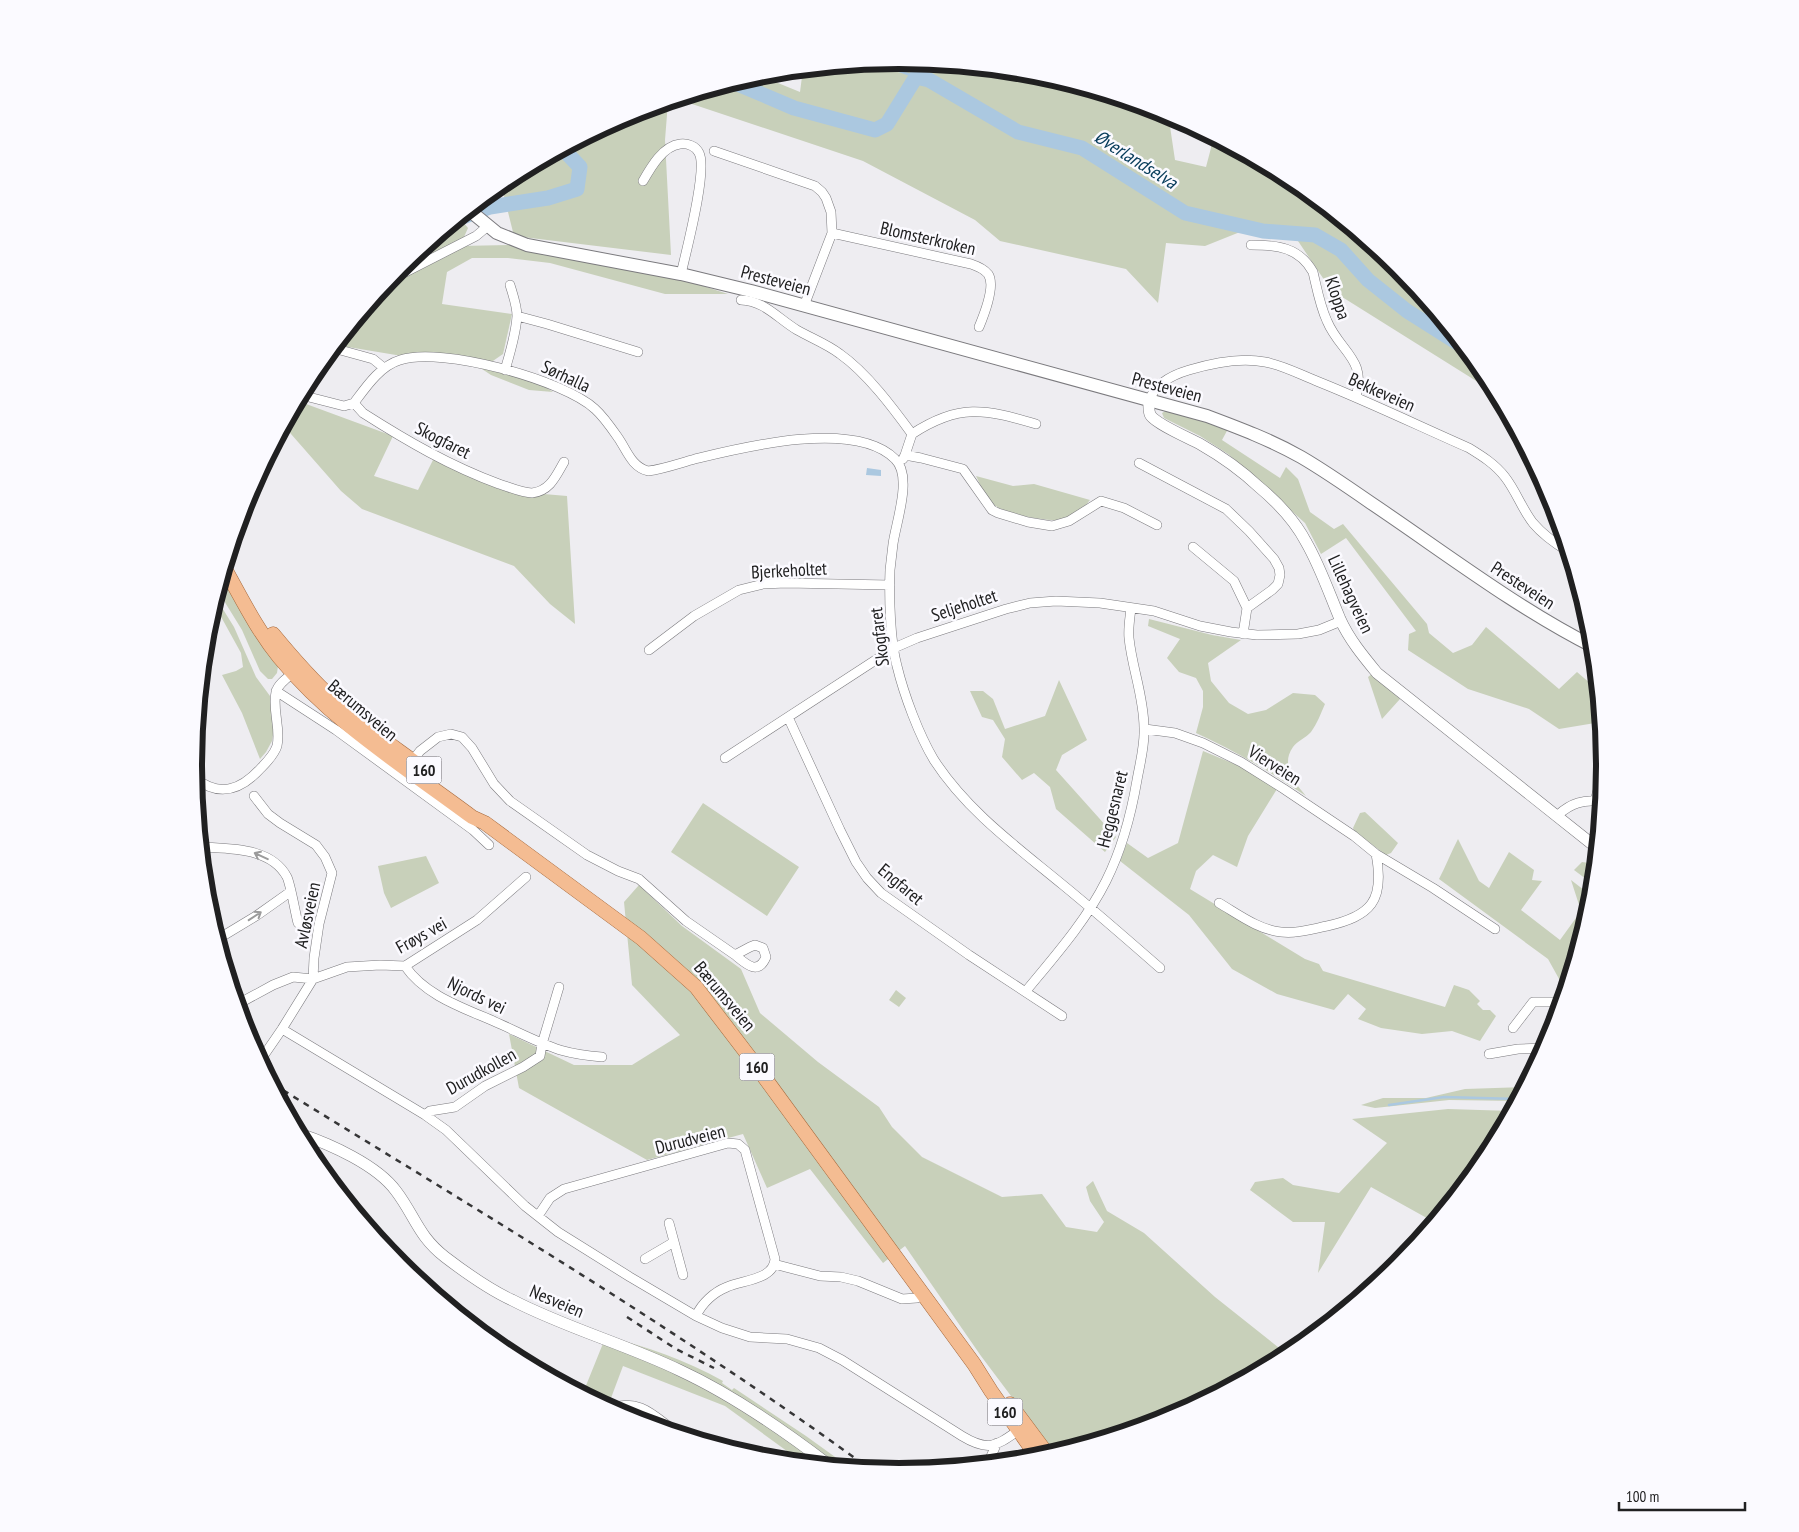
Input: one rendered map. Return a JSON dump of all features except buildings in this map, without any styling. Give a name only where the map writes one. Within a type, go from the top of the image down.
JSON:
[{"type":"main road","name":"Presteveien","points":[[474,214],[492,229],[515,241],[544,249],[681,274],[1207,416],[1233,426],[1277,444],[1302,458],[1341,482],[1492,586],[1551,624],[1585,642]]},
{"type":"main road","name":"Bærumsveien","points":[[229,576],[243,600],[297,670],[343,721],[410,765],[472,817],[485,823],[641,938],[696,988],[752,1059],[974,1364],[996,1386],[1034,1450]]},
{"type":"main road","name":"Bærumsveien","points":[[1022,1428],[1042,1449]]},
{"type":"street","points":[[644,181],[650,169],[668,148],[685,143],[694,147],[700,153],[702,164],[698,194],[681,274]]},
{"type":"street","points":[[714,150],[815,186],[822,192],[828,205],[832,233],[804,306]]},
{"type":"street","points":[[409,270],[492,229]]},
{"type":"street","name":"Blomsterkroken","points":[[832,233],[971,264],[988,273],[992,282],[979,328]]},
{"type":"street","name":"Kloppa","points":[[1251,245],[1278,246],[1300,257],[1309,266],[1313,272],[1327,322],[1358,370],[1359,384],[1356,397]]},
{"type":"street","points":[[505,370],[512,346],[517,316],[510,286]]},
{"type":"street","points":[[741,300],[751,300],[763,305],[796,329],[839,353],[851,362],[881,394],[912,434]]},
{"type":"street","points":[[517,316],[638,352]]},
{"type":"street","points":[[340,350],[373,360],[384,368]]},
{"type":"street","name":"Sørhalla","points":[[354,403],[366,386],[384,368],[398,360],[425,357],[444,358],[487,365],[534,378],[580,398],[595,409],[619,439],[628,455],[643,470],[657,470],[753,447],[800,440],[848,439],[859,441],[886,452],[900,464]]},
{"type":"street","name":"Bekkeveien","points":[[1149,401],[1154,390],[1164,381],[1177,374],[1198,367],[1247,360],[1278,365],[1356,397],[1469,448],[1486,458],[1506,478],[1534,524],[1546,536],[1561,547]]},
{"type":"street","points":[[309,397],[344,406],[354,403]]},
{"type":"street","name":"Lillehagveien","points":[[1149,401],[1149,411],[1155,419],[1203,446],[1234,467],[1279,506],[1306,541],[1341,621],[1362,656],[1376,672],[1592,843]]},
{"type":"street","name":"Skogfaret","points":[[354,403],[363,413],[438,458],[517,490],[532,493],[545,489],[553,483],[564,462]]},
{"type":"street","points":[[900,464],[912,434],[925,425],[969,410],[1001,413],[1036,424]]},
{"type":"street","points":[[905,455],[963,469],[992,510],[1028,522],[1052,526],[1069,521],[1101,501],[1124,508],[1157,525]]},
{"type":"street","points":[[1140,463],[1226,508],[1274,559],[1279,568],[1278,584],[1247,608]]},
{"type":"street","name":"Skogfaret","points":[[900,464],[902,495],[893,544],[890,585],[894,648],[897,666],[924,742],[934,760],[957,791],[985,820],[1160,968]]},
{"type":"street","points":[[1193,547],[1234,580],[1247,608],[1243,634]]},
{"type":"street","name":"Bjerkeholtet","points":[[648,650],[694,616],[739,590],[762,584],[786,582],[890,585]]},
{"type":"street","name":"Seljeholtet","points":[[725,758],[894,648],[962,622],[1030,604],[1056,601],[1084,602],[1154,611],[1200,626],[1243,634],[1298,634],[1319,630],[1341,621]]},
{"type":"street","name":"Heggesnaret","points":[[1026,991],[1091,908],[1106,882],[1124,836],[1134,798],[1144,729],[1142,702],[1129,639],[1131,608]]},
{"type":"street","points":[[203,785],[217,790],[232,790],[253,777],[270,759],[276,748],[278,736],[276,691],[297,670]]},
{"type":"street","name":"Bærumsveien","points":[[276,691],[336,730],[473,830],[489,845]]},
{"type":"street","name":"Engfaret","points":[[788,717],[840,830],[867,878],[881,893],[969,955],[1062,1016]]},
{"type":"street","name":"Vierveien","points":[[1144,729],[1175,732],[1241,762],[1354,836],[1376,854],[1433,888],[1495,929]]},
{"type":"street","points":[[410,765],[420,751],[438,737],[451,734],[462,737],[472,748],[484,771],[510,801],[587,855],[618,871],[639,879],[686,921],[735,955]]},
{"type":"street","name":"Avløsveien","points":[[254,796],[268,814],[316,845],[326,857],[332,872],[318,924],[313,979],[265,1054]]},
{"type":"street","points":[[1562,819],[1566,807],[1585,801],[1595,801]]},
{"type":"street","points":[[207,847],[248,851],[264,856],[275,864],[287,878],[298,924]]},
{"type":"street","points":[[1219,903],[1256,924],[1281,932],[1307,930],[1354,919],[1373,902],[1378,890],[1380,877],[1376,854]]},
{"type":"street","name":"Frøys vei","points":[[313,979],[347,967],[405,966],[477,920],[526,877]]},
{"type":"street","points":[[224,936],[290,892]]},
{"type":"street","name":"Njords vei","points":[[405,966],[417,981],[429,990],[542,1044],[577,1054],[602,1057]]},
{"type":"street","points":[[243,1001],[292,977],[313,979]]},
{"type":"street","points":[[542,1044],[559,987]]},
{"type":"street","points":[[1513,1028],[1533,1002],[1556,1002]]},
{"type":"street","points":[[282,1029],[425,1115],[446,1130],[512,1195],[558,1232],[696,1316],[722,1328],[750,1337],[787,1339],[819,1348],[842,1360],[982,1446],[997,1443],[1022,1428]]},
{"type":"street","name":"Durudkollen","points":[[425,1115],[430,1111],[456,1107],[484,1086],[538,1058],[542,1044]]},
{"type":"street","points":[[1489,1054],[1518,1049],[1537,1048]]},
{"type":"street","name":"Nesveien","points":[[310,1137],[344,1152],[372,1169],[390,1183],[402,1198],[422,1233],[431,1244],[487,1286],[523,1306],[659,1361],[697,1379],[751,1410],[819,1458]]},
{"type":"street","name":"Durudveien","points":[[538,1216],[550,1198],[564,1189],[728,1143],[738,1144],[745,1150],[774,1264]]},
{"type":"street","points":[[669,1223],[683,1275]]},
{"type":"street","points":[[645,1259],[674,1242]]},
{"type":"street","points":[[696,1316],[701,1305],[711,1297],[726,1287],[764,1274],[771,1270],[774,1264],[820,1276],[841,1277],[858,1281],[902,1299],[917,1298]]},
{"type":"street","points":[[621,1405],[635,1405],[658,1420]]},
{"type":"street","points":[[991,1457],[997,1443]]},
{"type":"green space","points":[[854,70],[945,70],[1036,82],[1124,106],[1166,122],[1170,124],[1175,160],[1206,167],[1211,142],[1287,186],[1359,242],[1393,273],[1424,306],[1453,342],[1483,385],[1331,290],[1298,241],[1250,228],[1205,246],[1166,243],[1158,303],[1126,269],[1000,241],[975,220],[863,161],[687,102],[772,81],[800,92],[802,76],[808,75]]},
{"type":"green space","points":[[667,109],[665,140],[671,255],[514,236],[503,192],[551,162],[591,141]]},
{"type":"green space","points":[[464,222],[468,228],[460,246],[509,245],[553,255],[669,275],[728,294],[665,294],[550,263],[508,258],[472,258],[447,272],[442,304],[512,314],[503,354],[487,365],[408,357],[343,346],[375,306],[406,273]]},
{"type":"green space","points":[[476,365],[539,383],[553,392],[529,390],[491,375]]},
{"type":"green space","points":[[305,403],[393,436],[374,476],[418,490],[434,458],[532,493],[567,496],[575,624],[550,604],[514,566],[362,509],[341,491],[288,431]]},
{"type":"green space","points":[[1167,410],[1228,429],[1222,440],[1280,478],[1286,467],[1298,479],[1310,512],[1334,529],[1343,524],[1427,624],[1429,633],[1453,653],[1472,645],[1486,627],[1559,689],[1577,672],[1592,685],[1595,723],[1559,729],[1529,709],[1468,689],[1408,650],[1409,634],[1416,631],[1346,538],[1321,554],[1305,523],[1228,454],[1200,436],[1164,418],[1162,413]]},
{"type":"green space","points":[[976,476],[1013,486],[1034,484],[1090,500],[1080,511],[1066,519],[1050,520],[1029,517],[1008,512],[994,505],[986,495]]},
{"type":"green space","points":[[226,585],[278,666],[277,673],[272,679],[268,679],[260,671],[242,630],[223,599]]},
{"type":"green space","points":[[221,607],[234,627],[256,677],[270,696],[274,729],[272,741],[260,759],[242,713],[222,675],[243,667],[241,653],[220,614]]},
{"type":"green space","points":[[1149,619],[1212,635],[1241,640],[1208,663],[1211,681],[1229,703],[1248,714],[1266,710],[1293,693],[1315,695],[1325,704],[1311,732],[1293,747],[1289,754],[1288,767],[1290,773],[1306,796],[1252,762],[1196,733],[1203,707],[1203,691],[1196,678],[1179,672],[1167,658],[1180,639],[1148,626]]},
{"type":"green space","points":[[1372,674],[1400,699],[1382,719],[1368,677]]},
{"type":"green space","points":[[1059,680],[1087,740],[1062,755],[1056,770],[1116,837],[1105,852],[1056,809],[1050,787],[1034,773],[1022,780],[1002,757],[1005,739],[993,720],[982,717],[970,691],[983,691],[993,699],[1005,729],[1045,716]]},
{"type":"green space","points":[[1203,751],[1237,765],[1277,789],[1248,836],[1237,867],[1213,855],[1196,871],[1190,889],[1305,959],[1319,964],[1323,971],[1445,1007],[1454,985],[1469,990],[1480,1001],[1477,1004],[1483,1010],[1490,1010],[1496,1016],[1480,1041],[1452,1031],[1422,1034],[1381,1028],[1358,1019],[1366,1009],[1348,994],[1334,1010],[1277,994],[1232,969],[1189,915],[1120,861],[1127,843],[1148,858],[1178,843]]},
{"type":"green space","points":[[703,803],[799,867],[767,916],[671,852]]},
{"type":"green space","points":[[1365,812],[1398,843],[1391,853],[1386,855],[1355,832],[1353,828],[1360,813]]},
{"type":"green space","points":[[1458,839],[1479,881],[1489,888],[1509,852],[1534,870],[1532,880],[1542,881],[1521,910],[1560,940],[1581,911],[1562,984],[1548,959],[1439,879]]},
{"type":"green space","points":[[426,856],[439,883],[391,908],[384,893],[378,866]]},
{"type":"green space","points":[[1582,862],[1590,863],[1587,880],[1574,870]]},
{"type":"green space","points":[[1571,880],[1585,891],[1581,911]]},
{"type":"green space","points":[[639,885],[682,926],[741,969],[760,1013],[818,1062],[879,1107],[892,1127],[922,1157],[1002,1197],[1042,1194],[1066,1227],[1097,1232],[1104,1222],[1090,1201],[1086,1187],[1093,1181],[1107,1211],[1144,1233],[1215,1297],[1281,1350],[1208,1391],[1166,1410],[1124,1426],[1049,1447],[981,1356],[905,1246],[883,1263],[810,1169],[767,1188],[743,1134],[647,1160],[519,1088],[509,1034],[574,1065],[632,1065],[680,1035],[632,985],[624,902]]},
{"type":"green space","points":[[896,990],[906,998],[899,1007],[889,1000]]},
{"type":"green space","points":[[1518,1087],[1511,1101],[1449,1100],[1375,1108],[1361,1105],[1383,1098],[1426,1098],[1465,1089]]},
{"type":"green space","points":[[1448,1109],[1505,1111],[1479,1153],[1429,1219],[1371,1187],[1318,1273],[1325,1222],[1293,1222],[1250,1190],[1255,1182],[1283,1178],[1293,1185],[1339,1193],[1387,1143],[1352,1119]]},
{"type":"green space","points":[[606,1336],[666,1355],[723,1381],[722,1383],[732,1390],[734,1388],[840,1460],[792,1454],[725,1406],[623,1366],[611,1398],[585,1388]]},
{"type":"water","points":[[867,468],[881,470],[881,476],[866,475]]},
{"type":"waterway","points":[[894,69],[916,77]]},
{"type":"waterway","name":"Øverlandselva","points":[[744,87],[794,108],[875,130],[887,124],[916,77],[929,80],[1018,132],[1082,148],[1185,213],[1263,231],[1315,235],[1341,250],[1368,280],[1407,311],[1450,338]]},
{"type":"waterway","name":"Øverlandselva","points":[[476,212],[490,207],[548,198],[577,189],[580,167],[567,153]]},
{"type":"waterway","points":[[1389,1105],[1444,1097],[1512,1099]]},
{"type":"railway","points":[[282,1090],[500,1223],[650,1318],[860,1462]]},
{"type":"railway","points":[[627,1317],[676,1349],[714,1368]]}]
